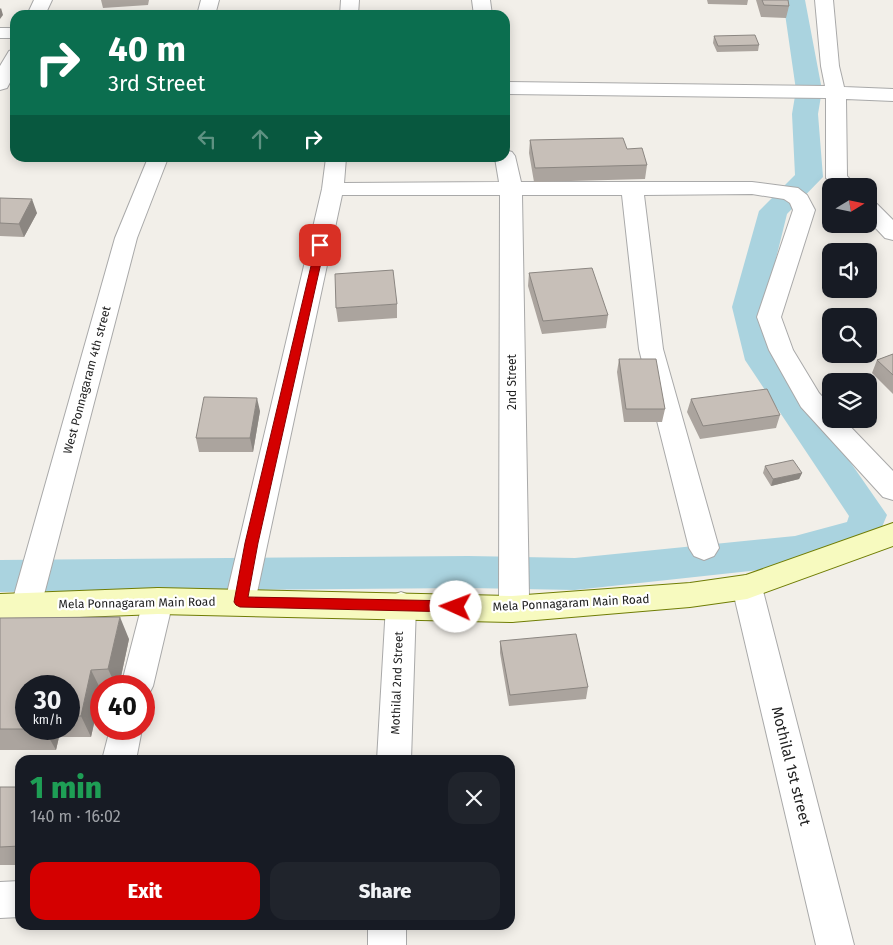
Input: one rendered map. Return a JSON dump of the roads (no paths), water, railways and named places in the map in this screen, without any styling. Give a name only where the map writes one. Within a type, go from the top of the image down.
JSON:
[{"type":"street","points":[[824,0],[838,178]]},
{"type":"street","points":[[0,84],[10,65]]},
{"type":"street","points":[[510,88],[786,90],[893,95]]},
{"type":"street","name":"West Ponnagaram 4th street","points":[[18,603],[39,559],[126,238],[156,162]]},
{"type":"street","points":[[242,596],[252,543],[333,189],[336,162]]},
{"type":"street","name":"2nd Street","points":[[506,162],[511,187],[513,603]]},
{"type":"street","points":[[333,189],[511,187],[752,188],[795,196],[804,210],[769,317],[780,350],[810,400],[893,489]]},
{"type":"street","points":[[632,187],[651,349],[704,548]]},
{"type":"street","points":[[878,218],[893,232]]},
{"type":"street","name":"Mela Ponnagaram Main Road","points":[[18,603],[242,596],[401,605],[513,603],[690,595],[747,587],[893,534]]},
{"type":"street","name":"Mothilal 1st street","points":[[747,587],[835,945]]},
{"type":"street","points":[[140,675],[158,600]]},
{"type":"street","name":"Mothilal 2nd Street","points":[[394,755],[401,605]]},
{"type":"street","points":[[120,755],[124,740]]},
{"type":"street","points":[[0,900],[15,899]]},
{"type":"street","points":[[387,945],[388,930]]},
{"type":"waterway","points":[[0,576],[468,572],[575,574],[795,551],[862,533],[868,515],[762,360],[748,307],[773,211],[809,177],[805,114],[809,90],[794,0]]}]
